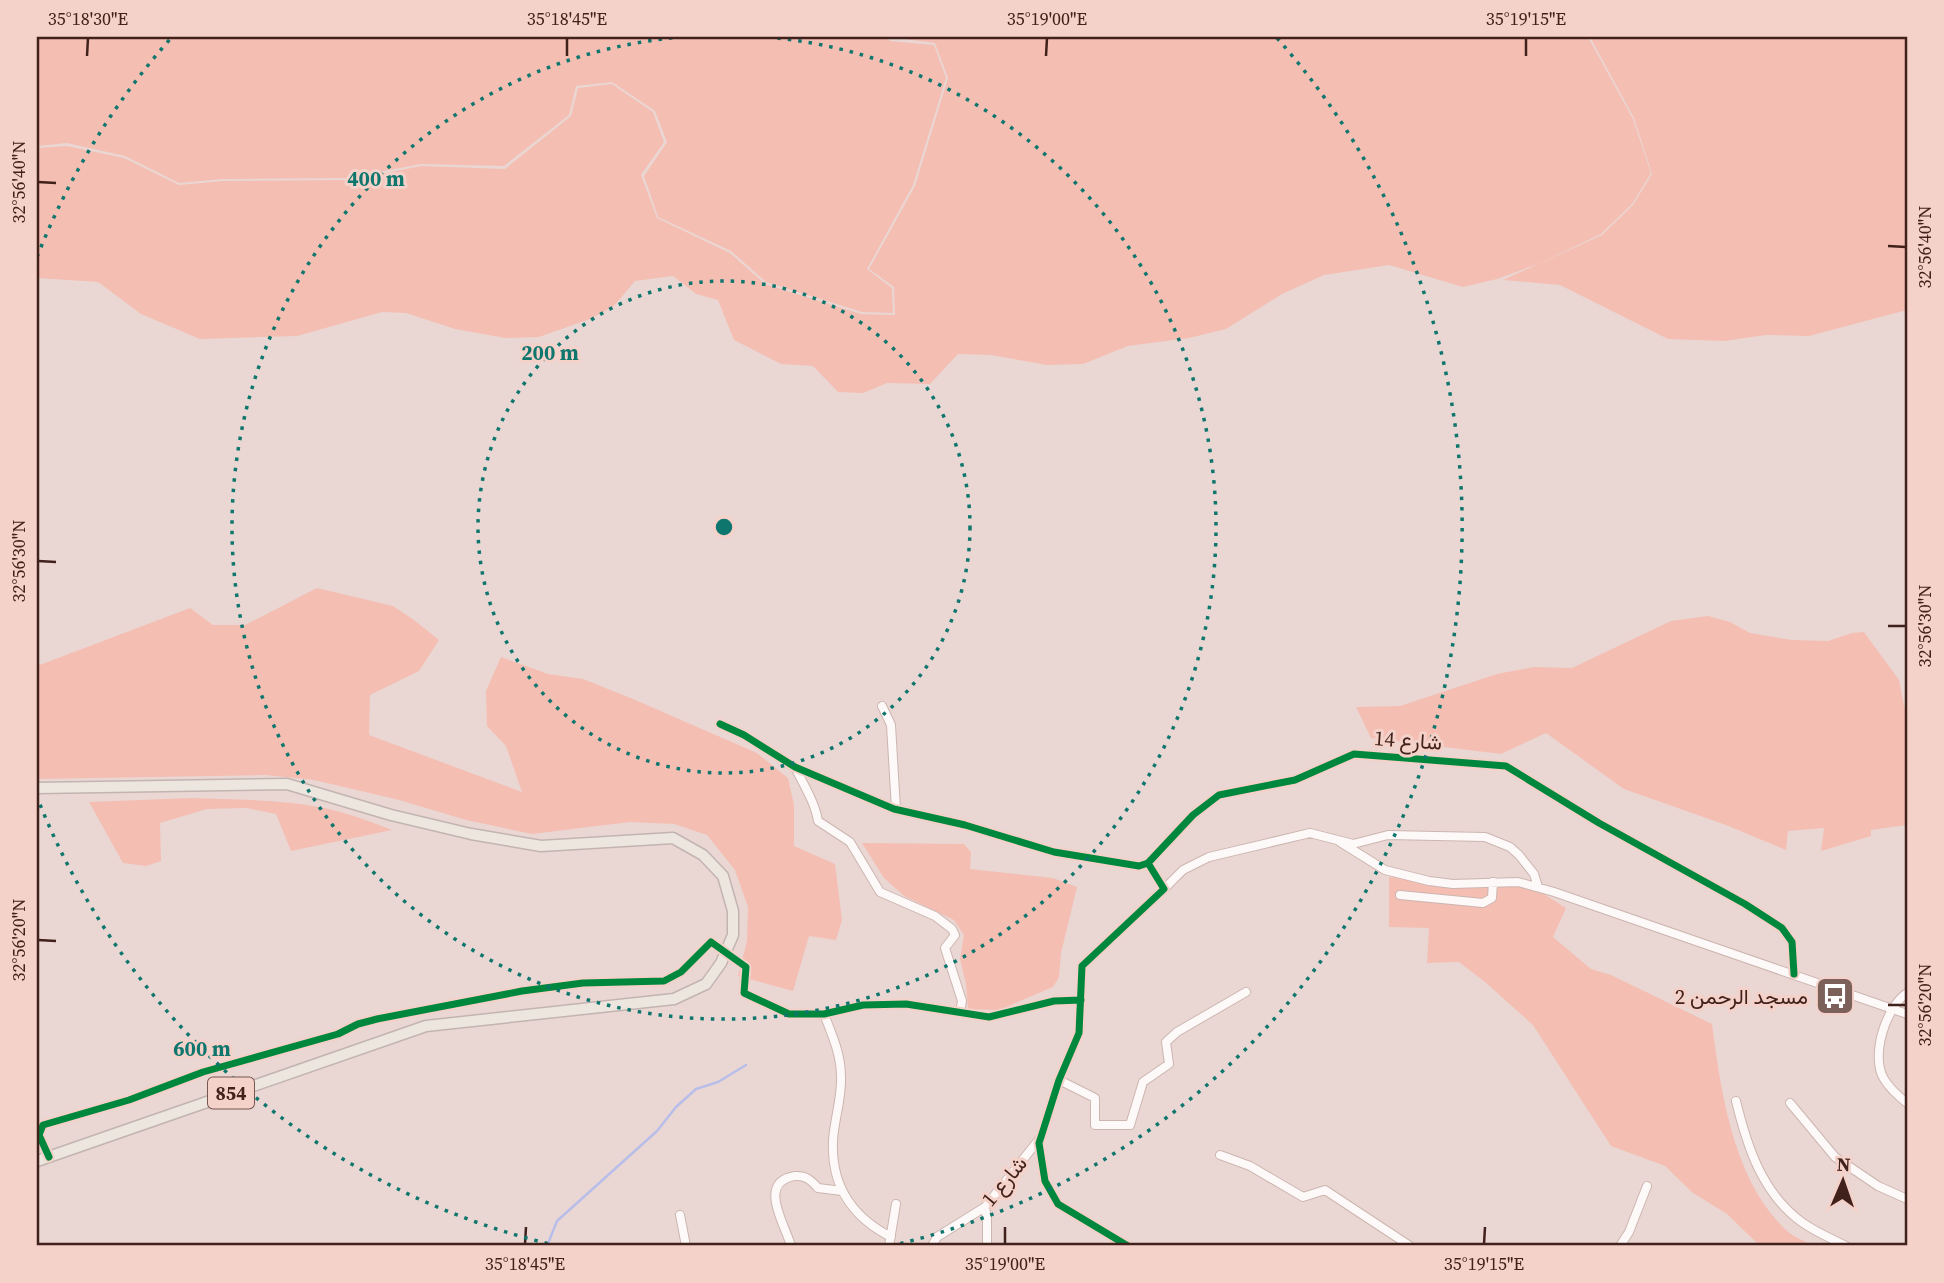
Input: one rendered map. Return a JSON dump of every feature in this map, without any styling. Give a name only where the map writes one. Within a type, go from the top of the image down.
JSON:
[{"type":"main road","name":"854","points":[[37,788],[287,784],[391,815],[471,834],[541,846],[673,838],[703,855],[723,876],[733,911],[733,935],[721,963],[706,984],[674,999],[426,1026],[37,1161]]},
{"type":"street","points":[[882,706],[891,725],[897,809]]},
{"type":"street","points":[[720,724],[744,735],[795,767],[897,809],[964,825],[1054,852],[1139,866],[1149,863],[1164,889]]},
{"type":"street","name":"شارع 14","points":[[1149,863],[1193,816],[1219,795],[1295,780],[1354,754],[1506,766],[1782,928],[1793,942],[1794,974]]},
{"type":"street","points":[[795,767],[816,807],[818,821],[850,842],[880,892],[935,916],[952,929],[955,935],[945,948],[962,1001],[960,1012]]},
{"type":"street","points":[[1128,1246],[1058,1204],[1045,1181],[1039,1143],[1059,1080],[1079,1033],[1083,966],[1183,870],[1209,857],[1266,841],[1310,833],[1353,844],[1388,835],[1485,837],[1510,847],[1519,855],[1534,874],[1538,887]]},
{"type":"street","points":[[1340,842],[1385,870],[1453,884],[1518,882],[1538,887],[1907,1014]]},
{"type":"street","points":[[1400,895],[1483,903],[1492,898],[1493,882]]},
{"type":"street","points":[[49,1157],[39,1135],[43,1125],[129,1100],[204,1072],[338,1034],[358,1024],[473,999],[583,983],[664,981],[681,972],[711,942]]},
{"type":"street","points":[[746,967],[744,993],[789,1014],[824,1014],[863,1005],[906,1004],[989,1017],[1054,1001],[1081,1000]]},
{"type":"street","points":[[1059,1080],[1095,1098],[1096,1125],[1130,1125],[1143,1082],[1169,1064],[1166,1042],[1177,1032],[1246,992]]},
{"type":"street","points":[[1907,993],[1892,1009],[1881,1031],[1882,1077],[1895,1094],[1907,1103]]},
{"type":"street","points":[[824,1014],[837,1047],[842,1078],[833,1141],[835,1169],[842,1191],[870,1226],[891,1237]]},
{"type":"street","points":[[1736,1101],[1751,1151],[1771,1192],[1802,1222],[1846,1246]]},
{"type":"street","points":[[1790,1103],[1835,1157],[1878,1186],[1907,1199]]},
{"type":"street","name":"شارع 1","points":[[932,1246],[937,1237],[985,1207],[1041,1137]]},
{"type":"street","points":[[1220,1155],[1250,1166],[1303,1197],[1325,1191],[1410,1246]]},
{"type":"street","points":[[791,1246],[780,1221],[774,1197],[777,1185],[785,1179],[797,1176],[810,1179],[818,1188],[842,1191]]},
{"type":"street","points":[[1620,1246],[1647,1186]]},
{"type":"street","points":[[889,1246],[896,1204]]},
{"type":"street","points":[[985,1207],[987,1246]]},
{"type":"street","points":[[680,1215],[686,1246]]},
{"type":"shaded area","points":[[37,37],[886,37],[890,41],[934,45],[946,78],[913,185],[867,269],[892,288],[893,313],[862,312],[766,282],[731,251],[658,217],[644,176],[667,142],[655,111],[612,82],[576,86],[569,115],[504,166],[421,164],[347,178],[223,179],[179,183],[125,156],[67,143],[37,146]]},
{"type":"shaded area","points":[[889,37],[1588,37],[1633,119],[1651,173],[1632,204],[1601,234],[1538,264],[1497,279],[1463,287],[1389,265],[1324,275],[1282,294],[1226,329],[1189,338],[1128,346],[1083,364],[1047,365],[991,355],[958,354],[930,384],[887,383],[863,393],[838,392],[813,366],[781,364],[734,340],[718,300],[696,294],[673,276],[635,281],[614,306],[590,319],[539,337],[505,338],[455,329],[406,313],[382,312],[297,336],[200,339],[141,314],[98,282],[37,278],[37,148],[67,146],[124,158],[179,185],[223,181],[347,180],[422,166],[505,169],[571,116],[578,88],[612,84],[653,112],[664,142],[641,175],[657,218],[730,253],[765,284],[861,314],[895,315],[894,287],[869,269],[915,186],[948,78],[935,43]]},
{"type":"shaded area","points":[[1590,37],[1907,37],[1907,310],[1809,336],[1766,335],[1724,341],[1668,339],[1560,285],[1503,280],[1602,235],[1633,205],[1652,174],[1634,118]]},
{"type":"shaded area","points":[[317,588],[393,606],[439,640],[419,671],[370,695],[369,735],[522,792],[506,746],[487,726],[486,691],[501,657],[548,674],[583,679],[757,753],[788,778],[794,805],[794,846],[835,864],[842,920],[836,940],[809,936],[793,991],[738,976],[747,941],[748,907],[735,870],[707,835],[674,824],[630,822],[532,834],[466,820],[399,800],[314,780],[266,775],[37,779],[37,666],[190,608],[213,625],[245,625]]},
{"type":"shaded area","points":[[1708,616],[1730,622],[1750,633],[1792,640],[1828,641],[1864,632],[1899,680],[1907,720],[1907,825],[1871,830],[1871,836],[1821,851],[1824,828],[1788,831],[1786,850],[1726,825],[1624,789],[1546,733],[1501,754],[1371,738],[1356,707],[1400,706],[1497,674],[1534,667],[1572,668],[1671,621]]},
{"type":"shaded area","points":[[192,798],[308,805],[350,815],[392,830],[291,851],[276,814],[246,808],[207,809],[160,823],[161,861],[146,866],[123,863],[89,802]]},
{"type":"shaded area","points":[[862,843],[964,844],[971,852],[970,869],[1053,878],[1077,887],[1061,953],[1059,977],[1053,987],[999,1010],[968,1009],[960,959],[964,935],[954,920],[904,896],[884,878]]},
{"type":"shaded area","points":[[1389,877],[1520,879],[1566,908],[1553,937],[1591,969],[1611,975],[1712,1024],[1732,1134],[1753,1186],[1768,1210],[1786,1230],[1814,1246],[1760,1246],[1727,1214],[1693,1193],[1665,1166],[1611,1146],[1533,1025],[1459,962],[1427,963],[1429,928],[1389,927]]},
{"type":"waterway","points":[[547,1246],[557,1221],[657,1131],[676,1107],[696,1089],[718,1082],[746,1065]]},
{"type":"tunnel","points":[[711,942],[746,967]]},
{"type":"cycle path","points":[[720,724],[744,735],[795,767],[894,809],[965,825],[1054,852],[1139,866],[1148,863]]},
{"type":"cycle path","points":[[1128,1246],[1058,1204],[1045,1181],[1039,1143],[1059,1080],[1079,1033],[1082,966],[1164,889],[1148,863],[1193,815],[1219,795],[1295,780],[1354,754],[1506,766],[1782,928],[1792,942],[1794,974]]},
{"type":"cycle path","points":[[49,1157],[39,1135],[43,1125],[129,1100],[203,1072],[338,1034],[358,1024],[377,1019],[522,991],[583,983],[664,981],[681,972],[711,942],[746,967],[744,993],[789,1014],[824,1014],[863,1005],[906,1004],[989,1017],[1054,1001],[1081,1000]]},
{"type":"place","name":"مسجد الرحمن 2","points":[[1835,996]]}]
